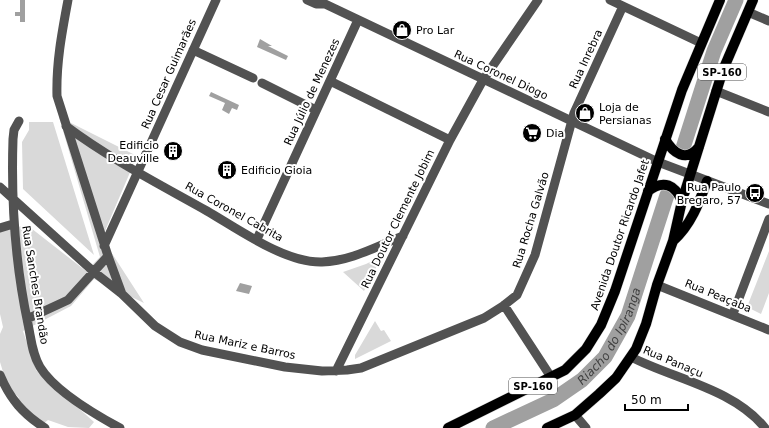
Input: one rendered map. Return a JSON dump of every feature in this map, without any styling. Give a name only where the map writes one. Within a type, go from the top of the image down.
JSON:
[{"type":"main road","name":"Avenida Doutor Ricardo Jafet","points":[[448,428],[564,370],[586,349],[601,325],[615,291],[648,191],[662,164],[665,139],[702,42],[720,0]]},
{"type":"main road","name":"SP-160","points":[[547,428],[576,415],[616,378],[631,357],[646,324],[657,285],[673,241],[682,201],[723,70],[753,0]]},
{"type":"main road","points":[[665,139],[672,151],[682,155],[692,153],[700,146]]},
{"type":"main road","points":[[673,241],[683,232],[693,215],[707,181]]},
{"type":"main road","points":[[648,191],[659,185],[669,186],[678,191],[682,201]]},
{"type":"street","name":"Rua Mariz e Barros","points":[[68,0],[56,73],[57,96],[104,246],[122,294],[155,326],[187,345],[202,350],[285,368],[336,371],[361,368],[462,328],[484,318],[504,305]]},
{"type":"street","name":"Rua Cesar Guimarães","points":[[104,246],[216,0]]},
{"type":"street","name":"Rua Coronel Diogo","points":[[307,0],[316,4],[323,2],[572,123],[662,164],[769,204]]},
{"type":"street","points":[[335,9],[339,0]]},
{"type":"street","name":"Rua Doutor Clemente Jobim","points":[[336,371],[450,140],[483,80],[538,0]]},
{"type":"street","points":[[610,0],[702,42]]},
{"type":"street","name":"Rua Inrebra","points":[[572,123],[574,113],[623,6]]},
{"type":"street","points":[[748,12],[769,21]]},
{"type":"street","name":"Rua Júlio de Menezes","points":[[257,239],[358,20]]},
{"type":"street","points":[[193,50],[252,78]]},
{"type":"street","points":[[330,81],[450,140]]},
{"type":"street","points":[[262,84],[316,110]]},
{"type":"street","points":[[716,91],[769,112]]},
{"type":"street","name":"Rua Sanches Brandão","points":[[19,121],[13,134],[14,224],[27,320],[33,351],[41,368],[67,394],[104,424],[120,428]]},
{"type":"street","name":"Rua Rocha Galvão","points":[[504,305],[517,294],[535,255],[572,123]]},
{"type":"street","name":"Rua Coronel Cabrita","points":[[66,126],[85,140],[138,172],[257,239],[302,259],[322,262],[344,259],[403,236]]},
{"type":"street","points":[[0,187],[94,272],[122,294]]},
{"type":"street","points":[[732,314],[769,219]]},
{"type":"street","points":[[0,228],[14,224]]},
{"type":"street","points":[[27,320],[68,300],[108,256]]},
{"type":"street","name":"Rua Peaçaba","points":[[657,285],[769,330]]},
{"type":"street","points":[[504,305],[551,377]]},
{"type":"street","name":"Rua Panaçu","points":[[631,357],[732,400],[758,420],[765,428]]},
{"type":"street","points":[[0,375],[16,405],[31,419],[45,428]]},
{"type":"street","points":[[576,415],[586,428]]},
{"type":"shaded area","points":[[20,0],[25,0],[25,22],[20,22],[20,16],[15,16],[15,12],[20,12]]},
{"type":"shaded area","points":[[260,39],[272,46],[268,46],[288,56],[286,60],[257,47]]},
{"type":"shaded area","points":[[211,92],[239,105],[237,110],[232,108],[229,114],[222,110],[225,103],[209,96]]},
{"type":"shaded area","points":[[59,117],[137,156],[102,238],[144,303],[94,279],[71,306],[23,331],[36,370],[94,422],[89,428],[68,427],[48,420],[43,424],[16,401],[19,398],[7,385],[0,362],[0,334],[3,327],[0,314],[0,231],[27,225],[86,271],[100,257]]},
{"type":"shaded area","points":[[29,122],[53,122],[94,255],[23,189],[22,142],[29,130]]},
{"type":"shaded area","points":[[769,251],[769,293],[761,314],[747,307]]},
{"type":"shaded area","points":[[382,256],[364,291],[343,272],[366,264]]},
{"type":"shaded area","points":[[240,283],[252,286],[249,294],[236,291]]},
{"type":"shaded area","points":[[375,321],[381,331],[384,330],[391,341],[355,359],[355,355]]},
{"type":"waterway","name":"Riacho do Ipiranga","points":[[683,148],[714,51],[736,0]]},
{"type":"waterway","name":"Riacho do Ipiranga","points":[[493,428],[553,400],[582,380],[605,357],[628,316],[667,195]]},
{"type":"place","name":"Pro Lar","points":[[402,30]]},
{"type":"place","name":"Loja de Persianas","points":[[585,113]]},
{"type":"place","name":"Dia","points":[[532,133]]},
{"type":"place","name":"Edificio Deauville","points":[[173,151]]},
{"type":"place","name":"Edificio Gioia","points":[[227,170]]},
{"type":"place","name":"Rua Paulo Bregaro, 57","points":[[755,193]]}]
